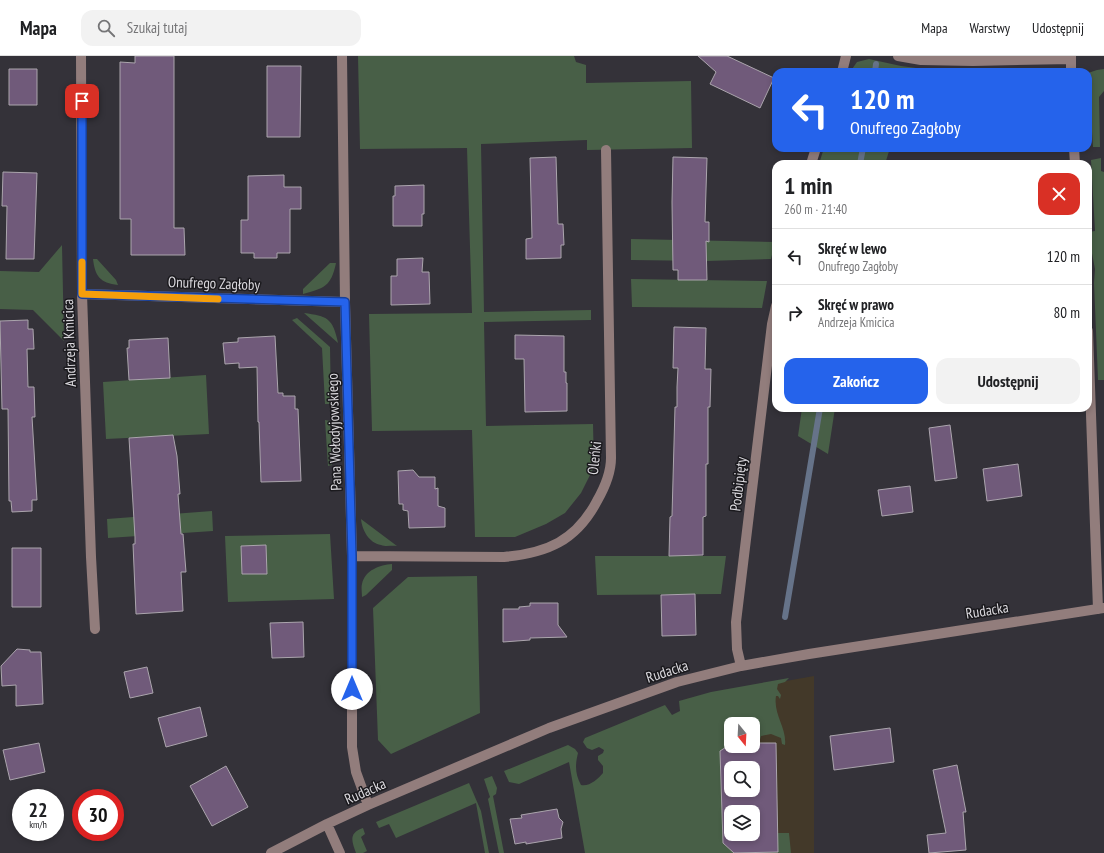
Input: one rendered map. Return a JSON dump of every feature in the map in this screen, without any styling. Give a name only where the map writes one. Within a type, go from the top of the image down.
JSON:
[{"type":"street","name":"Andrzeja Kmicica","points":[[81,56],[82,294],[91,557],[95,629]]},
{"type":"street","name":"Pana Wołodyjowskiego","points":[[342,56],[345,302],[352,556],[353,751],[358,778],[368,805]]},
{"type":"street","points":[[843,68],[846,56]]},
{"type":"street","points":[[898,56],[921,60],[973,61],[1071,58]]},
{"type":"street","name":"Oleńki","points":[[352,556],[504,557],[526,554],[546,549],[563,541],[581,526],[596,505],[608,477],[611,458],[606,150]]},
{"type":"street","name":"Onufrego Zagłoby","points":[[82,294],[345,302]]},
{"type":"street","name":"Podbipięty","points":[[741,666],[737,649],[736,622],[772,329]]},
{"type":"street","name":"Rudacka","points":[[272,853],[368,805],[549,728],[677,682],[741,666],[1101,608],[1092,412]]},
{"type":"street","points":[[328,824],[340,853]]},
{"type":"shaded area","points":[[814,676],[814,853],[686,853],[686,699]]},
{"type":"green space","points":[[358,56],[574,56],[576,62],[586,65],[586,83],[691,81],[692,148],[587,150],[587,140],[481,144],[484,312],[591,310],[591,320],[484,322],[486,426],[593,424],[594,467],[581,493],[565,513],[546,524],[515,537],[475,537],[472,430],[372,431],[369,314],[472,313],[467,148],[360,149]]},
{"type":"green space","points":[[869,59],[916,68],[853,68],[857,62]]},
{"type":"green space","points":[[1104,69],[1104,91],[1099,97],[1100,147],[1093,147],[1092,72]]},
{"type":"green space","points":[[823,152],[889,152],[886,160],[820,160]]},
{"type":"green space","points":[[1101,158],[1101,171],[1104,172],[1104,380],[1098,380],[1094,283],[1095,269],[1092,253],[1092,231],[1095,231],[1091,160]]},
{"type":"green space","points":[[631,239],[772,242],[771,259],[706,261],[631,260]]},
{"type":"green space","points":[[62,245],[64,341],[33,310],[0,309],[0,271],[39,272]]},
{"type":"green space","points":[[93,259],[97,259],[116,280],[118,285],[112,284],[100,278],[95,270]]},
{"type":"green space","points":[[330,263],[336,263],[329,282],[321,288],[303,294],[303,289]]},
{"type":"green space","points":[[631,279],[767,281],[762,308],[632,307]]},
{"type":"green space","points":[[304,313],[318,315],[328,320],[334,328],[338,343]]},
{"type":"green space","points":[[297,318],[330,347],[331,404],[325,404],[322,348],[292,320]]},
{"type":"green space","points":[[206,375],[209,434],[106,439],[103,382]]},
{"type":"green space","points":[[801,412],[834,412],[828,454],[798,436]]},
{"type":"green space","points":[[325,420],[330,421],[332,465],[328,466]]},
{"type":"green space","points":[[212,511],[213,531],[108,538],[107,519]]},
{"type":"green space","points":[[361,519],[397,546],[383,546],[373,542],[365,532]]},
{"type":"green space","points":[[330,534],[334,599],[228,602],[225,536]]},
{"type":"green space","points":[[595,556],[726,556],[721,594],[597,595]]},
{"type":"green space","points":[[392,564],[392,570],[362,597],[362,585],[366,575],[378,567]]},
{"type":"green space","points":[[477,576],[480,713],[391,754],[378,740],[373,608],[408,577]]},
{"type":"green space","points":[[789,678],[785,682],[778,684],[777,689],[781,695],[780,699],[776,696],[776,709],[784,733],[785,745],[782,744],[781,738],[771,734],[761,736],[760,740],[760,717],[724,717],[724,748],[720,751],[723,843],[734,853],[585,853],[569,762],[519,784],[509,782],[504,771],[568,745],[575,749],[578,753],[576,769],[579,781],[581,785],[587,785],[596,780],[603,773],[603,766],[598,760],[598,756],[603,753],[604,750],[599,747],[592,750],[587,748],[583,742],[585,738],[665,705],[672,715],[680,711],[679,701],[711,692]]},
{"type":"green space","points":[[492,776],[497,788],[496,794],[493,796],[504,853],[499,853],[488,799],[490,797],[484,779]]},
{"type":"green space","points":[[469,783],[481,811],[489,853],[485,853],[476,803],[396,838],[389,824],[379,828],[376,822]]},
{"type":"green space","points":[[363,828],[365,834],[361,837],[367,851],[363,853],[356,853],[352,838],[355,832]]},
{"type":"green space","points":[[777,833],[789,833],[791,853],[734,853]]},
{"type":"building","points":[[135,56],[174,56],[174,228],[184,228],[185,255],[131,255],[131,219],[120,219],[120,62],[135,63]]},
{"type":"building","points":[[698,56],[727,56],[772,77],[772,82],[760,108],[710,84],[716,72]]},
{"type":"building","points":[[267,66],[301,66],[300,137],[267,137]]},
{"type":"building","points":[[9,69],[37,69],[37,105],[9,105]]},
{"type":"building","points":[[556,157],[558,224],[563,224],[564,245],[561,245],[561,258],[526,259],[526,239],[532,238],[530,158]]},
{"type":"building","points":[[673,157],[707,158],[705,222],[709,222],[709,242],[706,241],[707,280],[678,280],[678,270],[673,270]]},
{"type":"building","points":[[3,172],[37,173],[34,259],[6,259],[7,206],[2,206]]},
{"type":"building","points":[[284,175],[284,187],[301,187],[301,209],[290,209],[290,253],[277,253],[277,258],[254,258],[254,253],[241,253],[241,220],[248,220],[248,176]]},
{"type":"building","points":[[424,185],[424,214],[422,214],[422,226],[393,226],[393,196],[395,196],[395,186]]},
{"type":"building","points":[[423,258],[422,272],[429,272],[430,304],[391,305],[391,276],[397,276],[397,259]]},
{"type":"building","points":[[28,320],[28,329],[33,329],[34,349],[27,349],[28,387],[34,387],[35,417],[32,417],[37,500],[32,500],[32,511],[12,512],[11,501],[9,501],[8,409],[2,409],[0,321]]},
{"type":"building","points":[[674,327],[706,328],[705,369],[711,369],[710,407],[708,407],[708,464],[706,464],[706,516],[703,517],[703,555],[669,556],[678,368],[673,368]]},
{"type":"building","points":[[515,335],[564,336],[564,372],[566,372],[567,383],[567,411],[525,412],[524,359],[515,359]]},
{"type":"building","points":[[275,336],[278,393],[283,393],[283,396],[295,396],[295,409],[298,409],[301,481],[261,482],[257,367],[239,368],[239,363],[225,364],[223,343],[238,342],[238,338]]},
{"type":"building","points":[[168,338],[170,378],[129,380],[127,348],[129,348],[129,340]]},
{"type":"building","points":[[950,425],[957,478],[935,481],[929,428]]},
{"type":"building","points":[[173,435],[177,456],[181,534],[183,534],[186,572],[181,572],[183,611],[136,614],[133,544],[135,544],[135,537],[129,438]]},
{"type":"building","points":[[1018,464],[1022,496],[987,501],[983,469]]},
{"type":"building","points":[[413,470],[419,477],[435,477],[435,489],[438,488],[438,506],[445,508],[445,527],[409,528],[408,511],[403,510],[403,504],[399,504],[398,471]]},
{"type":"building","points":[[910,486],[913,512],[882,516],[878,490]]},
{"type":"building","points":[[266,545],[267,574],[242,574],[241,546]]},
{"type":"building","points":[[12,548],[41,548],[41,607],[12,607]]},
{"type":"building","points":[[695,594],[696,635],[662,636],[661,595]]},
{"type":"building","points":[[530,603],[558,603],[558,625],[567,637],[530,638],[530,640],[503,642],[503,609],[519,609],[519,607],[530,606]]},
{"type":"building","points":[[303,622],[304,657],[272,658],[270,623]]},
{"type":"building","points":[[17,649],[30,650],[30,652],[41,652],[43,704],[16,706],[16,685],[2,686],[1,666]]},
{"type":"building","points":[[147,667],[153,693],[130,698],[124,672]]},
{"type":"building","points":[[200,707],[207,736],[166,747],[158,718]]},
{"type":"building","points":[[890,728],[894,762],[834,770],[830,736]]},
{"type":"building","points":[[39,743],[45,772],[10,780],[3,750]]},
{"type":"building","points":[[760,743],[776,743],[778,852],[734,853],[723,843],[720,751],[724,748],[724,753],[760,753]]},
{"type":"building","points":[[957,765],[966,812],[963,812],[966,850],[929,853],[927,835],[946,833],[933,770]]},
{"type":"building","points":[[226,766],[248,807],[212,826],[190,786]]},
{"type":"building","points":[[557,809],[559,818],[563,822],[561,829],[562,838],[526,844],[526,842],[515,844],[510,819],[522,818],[521,815]]},
{"type":"waterway","points":[[876,64],[876,68]]},
{"type":"waterway","points":[[861,160],[862,152]]},
{"type":"waterway","points":[[785,617],[819,412]]},
{"type":"slow traffic","points":[[82,262],[82,294],[218,299]]},
{"type":"route","points":[[82,101],[82,294],[345,302],[352,556],[352,689]]}]
